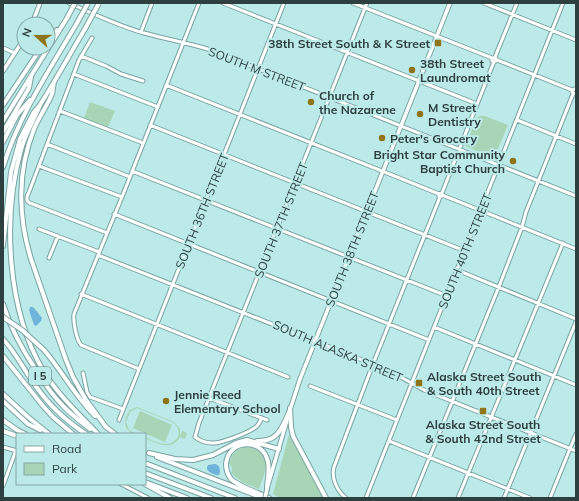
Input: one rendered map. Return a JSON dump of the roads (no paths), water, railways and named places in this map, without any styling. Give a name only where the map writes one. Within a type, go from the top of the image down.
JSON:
[{"type":"highway","points":[[3,121],[75,3]]},
{"type":"highway","points":[[3,167],[22,119],[88,3]]},
{"type":"highway","points":[[96,433],[65,399],[44,372],[28,340],[16,296],[10,240],[15,178],[22,148],[40,105],[99,3]]},
{"type":"highway","points":[[56,31],[65,20]]},
{"type":"highway","points":[[3,105],[36,56]]},
{"type":"highway","points":[[3,132],[30,88],[32,74]]},
{"type":"highway","points":[[54,82],[52,93],[34,130],[24,166],[21,191],[24,228],[31,259],[69,369],[82,393],[106,427]]},
{"type":"highway","points":[[3,142],[17,115],[34,96]]},
{"type":"highway","points":[[3,246],[9,185],[15,154],[27,125],[34,112],[40,105]]},
{"type":"highway","name":"I 5","points":[[3,304],[20,345],[43,381],[64,407],[96,433]]},
{"type":"highway","points":[[3,317],[22,330],[44,350],[83,403],[114,433]]},
{"type":"highway","points":[[3,339],[11,348],[35,385],[46,398],[65,419],[85,433]]},
{"type":"highway","points":[[3,356],[43,406],[72,433]]},
{"type":"highway","points":[[3,394],[47,433]]},
{"type":"highway","points":[[3,401],[28,424],[46,433]]},
{"type":"highway","points":[[147,452],[175,459],[193,460],[213,455],[240,442],[271,439],[277,434],[284,424],[290,408]]},
{"type":"highway","points":[[290,408],[293,436],[326,498]]},
{"type":"highway","points":[[3,420],[23,433]]},
{"type":"highway","points":[[3,431],[16,436]]},
{"type":"highway","points":[[250,440],[279,449]]},
{"type":"highway","points":[[267,490],[268,466],[267,459],[264,454],[258,447],[252,445],[245,444],[237,447],[227,459],[226,467],[229,476],[238,484],[269,498]]},
{"type":"highway","points":[[147,452],[264,498]]},
{"type":"highway","points":[[146,463],[235,498]]},
{"type":"highway","points":[[146,473],[212,498]]},
{"type":"highway","points":[[146,483],[187,498]]},
{"type":"highway","points":[[146,484],[170,498]]},
{"type":"main road","points":[[35,16],[40,3]]},
{"type":"main road","name":"SOUTH 38TH STREET","points":[[264,498],[296,390],[450,3]]},
{"type":"main road","points":[[3,71],[15,53]]},
{"type":"street","name":"SOUTH M STREET","points":[[69,3],[104,19],[141,32],[211,50],[576,196]]},
{"type":"street","points":[[141,32],[152,3]]},
{"type":"street","points":[[138,369],[81,345],[78,340],[73,316],[199,3]]},
{"type":"street","points":[[223,3],[477,104]]},
{"type":"street","name":"SOUTH 36TH STREET","points":[[118,420],[284,3]]},
{"type":"street","points":[[353,3],[575,90],[526,212],[522,227],[476,344],[413,498]]},
{"type":"street","name":"SOUTH 37TH STREET","points":[[262,418],[254,429],[218,443],[209,443],[195,437],[209,398],[367,3]]},
{"type":"street","points":[[484,3],[576,40]]},
{"type":"street","points":[[346,498],[341,493],[334,481],[332,472],[334,465],[517,3]]},
{"type":"street","name":"SOUTH 40TH STREET","points":[[367,498],[563,3]]},
{"type":"street","points":[[92,38],[79,60],[27,200],[30,203],[107,233]]},
{"type":"street","points":[[3,48],[15,53]]},
{"type":"street","points":[[81,56],[121,74],[142,81]]},
{"type":"street","points":[[74,74],[158,106]]},
{"type":"street","points":[[166,85],[576,249]]},
{"type":"street","points":[[60,111],[143,143]]},
{"type":"street","points":[[516,120],[576,144]]},
{"type":"street","points":[[150,125],[465,251]]},
{"type":"street","points":[[47,144],[130,177]]},
{"type":"street","points":[[39,166],[122,197]]},
{"type":"street","points":[[132,171],[447,296]]},
{"type":"street","points":[[114,214],[429,340]]},
{"type":"street","name":"SOUTH ALASKA STREET","points":[[39,229],[243,313],[373,364],[396,374],[424,390],[576,451]]},
{"type":"street","points":[[49,258],[58,236]]},
{"type":"street","points":[[458,498],[563,243]]},
{"type":"street","points":[[457,270],[576,319]]},
{"type":"street","points":[[81,294],[288,377]]},
{"type":"street","points":[[504,498],[576,322]]},
{"type":"street","points":[[434,328],[576,384]]},
{"type":"street","points":[[83,373],[87,392],[90,397],[123,409]]},
{"type":"street","points":[[310,386],[397,420]]},
{"type":"street","points":[[209,398],[267,420]]},
{"type":"street","points":[[550,498],[576,434]]},
{"type":"street","points":[[389,441],[530,498]]},
{"type":"street","points":[[3,447],[16,451]]},
{"type":"street","points":[[3,486],[16,454]]},
{"type":"street","points":[[123,485],[148,498]]},
{"type":"water","points":[[30,307],[32,307],[42,318],[36,326],[34,325],[29,310]]},
{"type":"water","points":[[215,464],[220,468],[219,475],[212,474],[207,469],[208,465]]},
{"type":"place","name":"38th Street South & K Street","points":[[438,43]]},
{"type":"place","name":"38th Street Laundromat","points":[[412,70]]},
{"type":"place","name":"Church of the Nazarene","points":[[311,102]]},
{"type":"place","name":"M Street Dentistry","points":[[420,114]]},
{"type":"place","name":"Peter's Grocery","points":[[382,138]]},
{"type":"place","name":"Bright Star Community Baptist Church","points":[[513,161]]},
{"type":"place","name":"Alaska Street South & South 40th Street","points":[[419,383]]},
{"type":"place","name":"Jennie Reed Elementary School","points":[[166,401]]},
{"type":"place","name":"Alaska Street South & South 42nd Street","points":[[483,411]]}]
